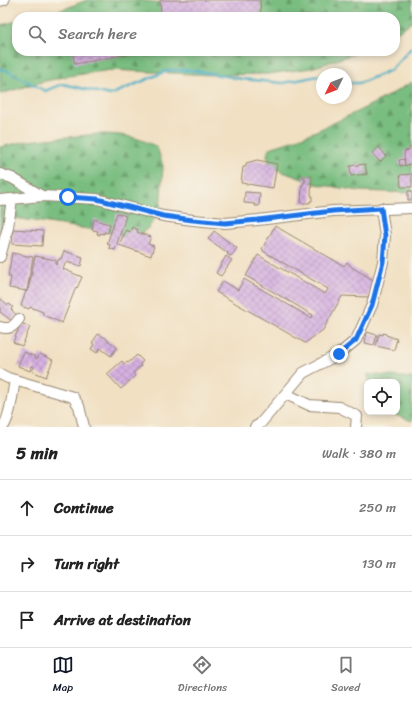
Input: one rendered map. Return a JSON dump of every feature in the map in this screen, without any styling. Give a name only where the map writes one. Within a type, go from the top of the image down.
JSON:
[{"type":"street","points":[[0,1],[4,0]]},
{"type":"street","points":[[0,174],[12,178],[43,196]]},
{"type":"street","points":[[0,200],[43,196],[97,199],[163,216],[225,223],[333,211],[412,208]]},
{"type":"street","points":[[0,257],[8,227],[12,199]]},
{"type":"street","points":[[256,427],[304,374],[339,354],[356,340],[372,305],[383,262],[385,236],[381,208]]},
{"type":"street","points":[[0,327],[6,329],[18,319]]},
{"type":"street","points":[[0,374],[72,397],[79,406],[84,427]]},
{"type":"street","points":[[3,427],[9,417],[15,380]]},
{"type":"street","points":[[286,394],[309,405],[339,407],[357,416],[356,427]]},
{"type":"green space","points":[[87,0],[133,0],[176,4],[250,0],[412,0],[412,22],[400,30],[400,12],[56,12]]},
{"type":"green space","points":[[12,22],[12,56],[348,56],[312,68],[269,74],[212,75],[111,70],[41,82],[0,94],[0,25]]},
{"type":"green space","points":[[412,82],[412,193],[360,191],[316,184],[271,166],[267,156],[269,148],[299,138],[327,126],[380,100]]},
{"type":"green space","points":[[98,134],[128,136],[142,140],[157,147],[163,166],[160,211],[149,227],[138,236],[119,236],[108,232],[8,217],[0,232],[0,147],[27,141]]},
{"type":"green space","points":[[367,374],[412,378],[412,421],[395,415],[400,415],[400,379],[369,379]]},
{"type":"building","points":[[160,0],[260,0],[261,12],[161,12]]},
{"type":"building","points":[[73,56],[118,56],[75,64]]},
{"type":"building","points":[[379,147],[386,156],[380,162],[372,153]]},
{"type":"building","points":[[412,147],[412,163],[405,166],[404,151],[409,150],[409,148]]},
{"type":"building","points":[[404,159],[405,165],[400,166],[399,160]]},
{"type":"building","points":[[257,160],[277,164],[273,188],[241,183],[243,167],[246,167],[246,163]]},
{"type":"building","points":[[365,164],[367,174],[351,176],[350,166]]},
{"type":"building","points":[[412,174],[412,187],[401,187],[400,175]]},
{"type":"building","points":[[303,176],[312,176],[312,201],[310,201],[310,203],[301,203],[302,185],[305,182],[305,178],[303,178]]},
{"type":"building","points":[[408,191],[412,191],[412,200],[408,200]]},
{"type":"building","points":[[245,192],[260,193],[259,206],[244,203]]},
{"type":"building","points":[[117,213],[126,216],[115,250],[109,248],[110,245],[107,244]]},
{"type":"building","points":[[94,219],[110,224],[108,233],[100,233],[100,235],[97,234],[98,231],[92,230]]},
{"type":"building","points":[[275,226],[344,266],[347,262],[353,268],[375,281],[368,297],[342,296],[323,330],[305,343],[216,292],[223,281],[238,290],[244,279],[311,318],[313,315],[246,276],[258,255],[325,294],[328,289],[263,251],[262,249]]},
{"type":"building","points":[[132,227],[138,230],[137,232],[151,237],[148,244],[154,246],[151,256],[119,245],[126,230],[130,232]]},
{"type":"building","points":[[13,229],[43,231],[42,246],[12,244]]},
{"type":"building","points":[[214,231],[237,248],[232,255],[230,256],[227,254],[228,253],[208,239]]},
{"type":"building","points":[[64,251],[83,257],[81,266],[66,262],[63,269],[82,277],[77,288],[76,287],[62,323],[43,315],[43,312],[30,307],[29,309],[21,306],[26,291],[28,291],[35,256],[56,260],[56,265],[59,259],[61,259]]},
{"type":"building","points":[[12,253],[33,257],[27,291],[9,288],[11,277],[8,277]]},
{"type":"building","points":[[226,256],[232,260],[221,276],[216,273]]},
{"type":"building","points":[[0,298],[8,305],[9,304],[13,307],[11,309],[16,315],[12,321],[0,312]]},
{"type":"building","points":[[21,323],[30,327],[22,346],[13,342]]},
{"type":"building","points":[[367,332],[377,335],[374,345],[365,343]]},
{"type":"building","points":[[383,333],[397,339],[394,350],[376,346],[379,334],[383,335]]},
{"type":"building","points":[[98,334],[106,338],[117,347],[111,356],[100,348],[97,353],[91,349],[94,344],[92,343]]},
{"type":"building","points":[[24,352],[36,357],[35,358],[37,359],[40,354],[53,360],[46,377],[32,371],[34,367],[32,366],[30,371],[18,366]]},
{"type":"building","points":[[137,355],[143,361],[140,364],[141,366],[133,373],[135,376],[121,389],[107,374],[122,361],[124,364],[127,362],[128,363]]},
{"type":"waterway","points":[[352,83],[360,83],[391,70],[412,47]]},
{"type":"waterway","points":[[0,69],[6,70],[45,91],[63,84],[110,95],[169,70],[191,70],[242,79],[283,83],[316,76]]},
{"type":"route","points":[[68,197],[97,199],[163,216],[225,223],[333,211],[381,208],[385,236],[383,262],[372,305],[356,340],[339,354]]}]
